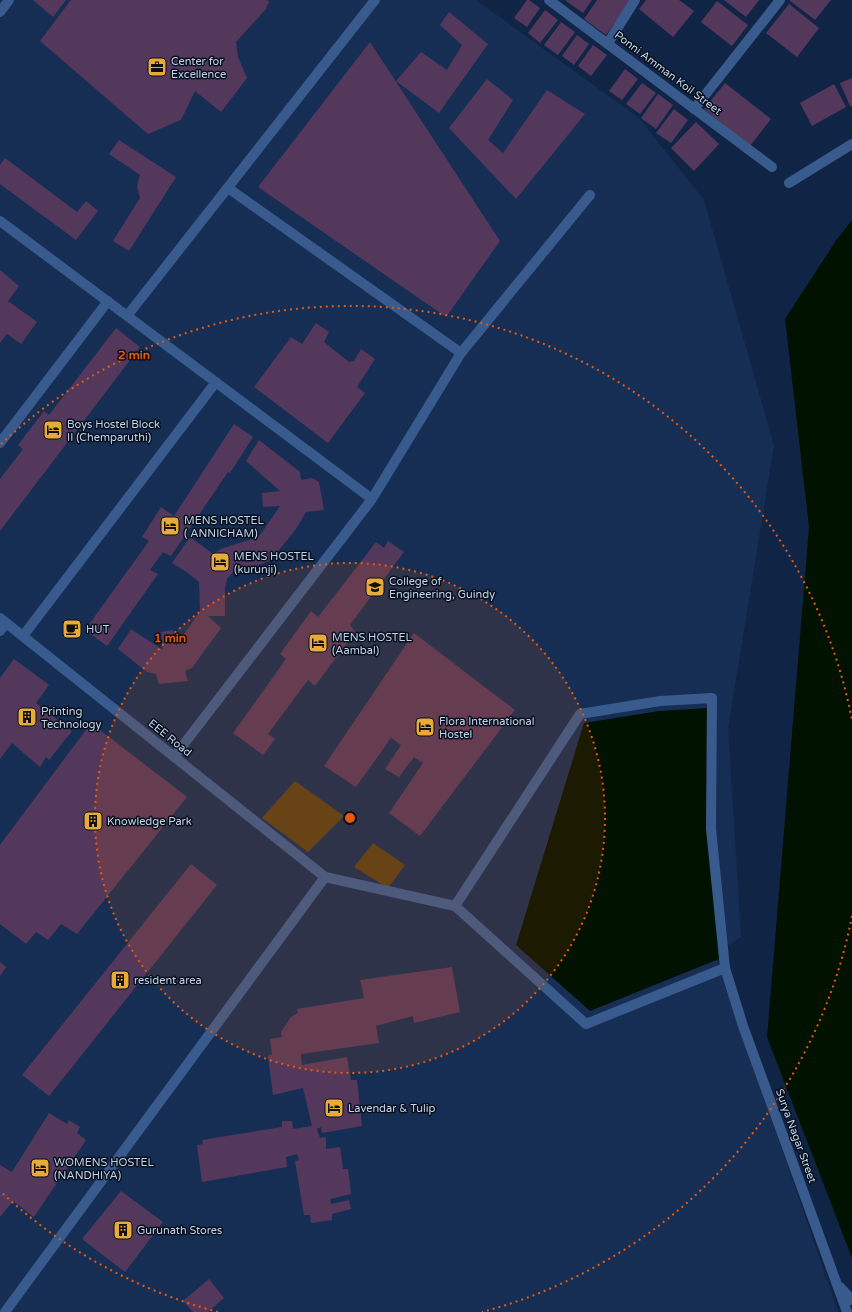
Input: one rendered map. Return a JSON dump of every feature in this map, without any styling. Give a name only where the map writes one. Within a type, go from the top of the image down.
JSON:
[{"type":"street","points":[[0,12],[9,0]]},
{"type":"street","points":[[127,316],[375,0]]},
{"type":"street","name":"Ponni Amman Koil Street","points":[[549,0],[772,167]]},
{"type":"street","points":[[608,43],[635,0]]},
{"type":"street","points":[[694,109],[780,0]]},
{"type":"street","points":[[789,184],[852,144]]},
{"type":"street","points":[[228,188],[461,353]]},
{"type":"street","points":[[174,757],[372,499],[461,353],[590,195]]},
{"type":"street","points":[[0,221],[372,499]]},
{"type":"street","points":[[0,443],[108,301]]},
{"type":"street","points":[[23,636],[216,382]]},
{"type":"street","name":"EEE Road","points":[[2,624],[23,636],[325,877]]},
{"type":"street","name":"Surya Nagar Street","points":[[455,906],[580,714],[660,701],[712,698],[711,829],[725,968],[743,1026],[847,1312]]},
{"type":"street","points":[[5,1312],[325,877],[455,906],[586,1024],[725,968]]},
{"type":"street","points":[[836,1282],[852,1300]]},
{"type":"shaded area","name":"College of Engineering, Guindy","points":[[0,0],[476,0],[639,118],[704,200],[774,446],[728,728],[741,937],[715,955],[838,1312],[0,1312]]},
{"type":"shaded area","points":[[852,220],[852,1258],[767,1037],[809,527],[785,319],[835,242]]},
{"type":"shaded area","points":[[707,708],[719,959],[590,1011],[516,945],[584,723],[659,711]]},
{"type":"shaded area","points":[[295,781],[344,816],[308,852],[262,818]]},
{"type":"shaded area","points":[[373,843],[405,865],[388,888],[354,867]]},
{"type":"building","points":[[33,0],[66,0],[53,17]]},
{"type":"building","name":"Center for Excellence","points":[[71,0],[267,0],[269,2],[266,9],[236,42],[238,57],[247,78],[221,112],[195,91],[181,120],[148,134],[40,41]]},
{"type":"building","points":[[527,0],[540,8],[527,27],[514,18]]},
{"type":"building","points":[[566,0],[592,0],[583,13]]},
{"type":"building","points":[[597,0],[631,0],[606,35],[584,19]]},
{"type":"building","points":[[646,0],[679,0],[694,11],[673,37],[639,9]]},
{"type":"building","points":[[724,0],[759,0],[746,17]]},
{"type":"building","points":[[789,0],[831,0],[815,20]]},
{"type":"building","points":[[717,1],[748,25],[732,46],[701,22]]},
{"type":"building","points":[[789,4],[819,28],[797,57],[766,33]]},
{"type":"building","points":[[545,10],[558,20],[540,43],[528,33]]},
{"type":"building","points":[[449,12],[488,44],[439,113],[396,81],[421,52],[447,70],[462,45],[440,25]]},
{"type":"building","points":[[561,22],[575,32],[558,55],[544,45]]},
{"type":"building","points":[[577,35],[589,44],[574,65],[562,56]]},
{"type":"building","points":[[370,42],[500,241],[446,317],[258,187]]},
{"type":"building","points":[[593,45],[607,55],[591,76],[578,66]]},
{"type":"building","points":[[625,69],[638,79],[622,100],[609,91]]},
{"type":"building","points":[[852,78],[852,106],[850,106],[840,83]]},
{"type":"building","points":[[487,79],[513,100],[488,140],[503,153],[547,90],[585,114],[516,199],[449,128]]},
{"type":"building","points":[[642,83],[656,93],[640,114],[626,104]]},
{"type":"building","points":[[725,83],[771,119],[750,146],[704,109]]},
{"type":"building","points":[[834,84],[846,107],[812,126],[800,103]]},
{"type":"building","points":[[658,94],[673,105],[656,129],[641,118]]},
{"type":"building","points":[[674,109],[688,120],[671,143],[656,133]]},
{"type":"building","points":[[696,122],[719,144],[694,171],[671,148]]},
{"type":"building","points":[[119,140],[176,177],[129,251],[113,241],[140,198],[137,186],[140,175],[109,154]]},
{"type":"building","points":[[5,158],[77,212],[86,201],[98,211],[76,240],[0,184],[0,165]]},
{"type":"building","points":[[0,270],[19,286],[8,301],[37,322],[21,344],[7,334],[0,343]]},
{"type":"building","points":[[316,323],[329,332],[324,342],[349,362],[354,361],[361,349],[375,359],[357,387],[365,393],[328,443],[254,387],[291,337],[302,344]]},
{"type":"building","name":"Boys Hostel Block II (Chemparuthi)","points":[[116,328],[140,347],[0,531],[0,479],[23,449],[18,445],[44,411],[49,415]]},
{"type":"building","name":"MENS HOSTEL ( ANNICHAM)","points":[[234,424],[253,437],[230,473],[228,472],[171,556],[163,552],[150,570],[158,574],[107,646],[85,630],[149,541],[142,537],[161,507],[174,516]]},
{"type":"building","name":"MENS HOSTEL (kurunji)","points":[[259,440],[300,472],[301,480],[312,478],[319,482],[324,510],[306,512],[296,529],[271,560],[233,572],[227,579],[225,588],[225,616],[208,616],[221,628],[192,668],[185,671],[188,681],[159,684],[156,674],[147,672],[118,649],[131,629],[163,650],[161,632],[173,630],[176,646],[200,611],[199,582],[172,563],[190,537],[213,554],[221,549],[258,538],[280,506],[263,507],[262,493],[280,491],[246,461]]},
{"type":"building","name":"MENS HOSTEL (Aambal)","points":[[388,541],[404,552],[350,625],[355,632],[315,686],[308,680],[268,734],[275,739],[263,755],[233,733],[286,659],[280,654],[311,611],[318,617],[376,542],[384,548]]},
{"type":"building","name":"Flora International Hostel","points":[[414,633],[515,710],[420,836],[389,813],[423,763],[414,757],[399,777],[385,769],[401,745],[391,738],[356,787],[324,766]]},
{"type":"building","name":"Printing Technology","points":[[14,659],[49,685],[36,703],[72,731],[49,760],[46,757],[40,767],[12,743],[0,759],[0,678]]},
{"type":"building","name":"Knowledge Park","points":[[91,723],[187,797],[77,934],[61,924],[48,940],[36,932],[26,944],[0,924],[0,845]]},
{"type":"building","name":"resident area","points":[[191,864],[217,885],[49,1096],[22,1075]]},
{"type":"building","points":[[0,962],[6,967],[0,976]]},
{"type":"building","name":"Lavendar & Tulip","points":[[452,967],[460,1012],[414,1023],[413,1016],[376,1026],[379,1043],[301,1054],[302,1065],[347,1057],[351,1080],[357,1080],[362,1126],[322,1133],[321,1127],[317,1129],[320,1138],[326,1137],[326,1149],[340,1147],[343,1169],[348,1169],[351,1194],[330,1199],[331,1204],[349,1200],[351,1209],[332,1214],[332,1220],[311,1223],[310,1215],[304,1215],[295,1161],[299,1160],[297,1154],[286,1157],[287,1167],[202,1182],[197,1145],[203,1144],[202,1140],[282,1127],[282,1121],[292,1121],[293,1129],[312,1126],[303,1088],[273,1095],[268,1056],[272,1054],[270,1039],[282,1037],[281,1032],[291,1017],[298,1013],[297,1009],[364,998],[360,980]]},
{"type":"building","name":"WOMENS HOSTEL (NANDHIYA)","points":[[49,1113],[67,1124],[69,1120],[80,1127],[77,1133],[86,1140],[34,1217],[13,1201],[0,1217],[0,1165],[12,1172]]},
{"type":"building","name":"Gurunath Stores","points":[[121,1191],[163,1222],[125,1272],[82,1239]]},
{"type":"building","points":[[209,1279],[224,1298],[208,1312],[193,1312],[183,1301]]},
{"type":"place","name":"Center for Excellence","points":[[157,67]]},
{"type":"place","name":"Boys Hostel Block II (Chemparuthi)","points":[[53,430]]},
{"type":"place","name":"MENS HOSTEL ( ANNICHAM)","points":[[170,526]]},
{"type":"place","name":"MENS HOSTEL (kurunji)","points":[[220,562]]},
{"type":"place","name":"College of Engineering, Guindy","points":[[375,587]]},
{"type":"place","name":"HUT","points":[[72,629]]},
{"type":"place","name":"MENS HOSTEL (Aambal)","points":[[318,643]]},
{"type":"place","name":"Printing Technology","points":[[27,717]]},
{"type":"place","name":"Flora International Hostel","points":[[425,727]]},
{"type":"place","name":"Knowledge Park","points":[[93,821]]},
{"type":"place","name":"resident area","points":[[120,980]]},
{"type":"place","name":"Lavendar & Tulip","points":[[334,1108]]},
{"type":"place","name":"WOMENS HOSTEL (NANDHIYA)","points":[[40,1168]]},
{"type":"place","name":"Gurunath Stores","points":[[123,1230]]}]
